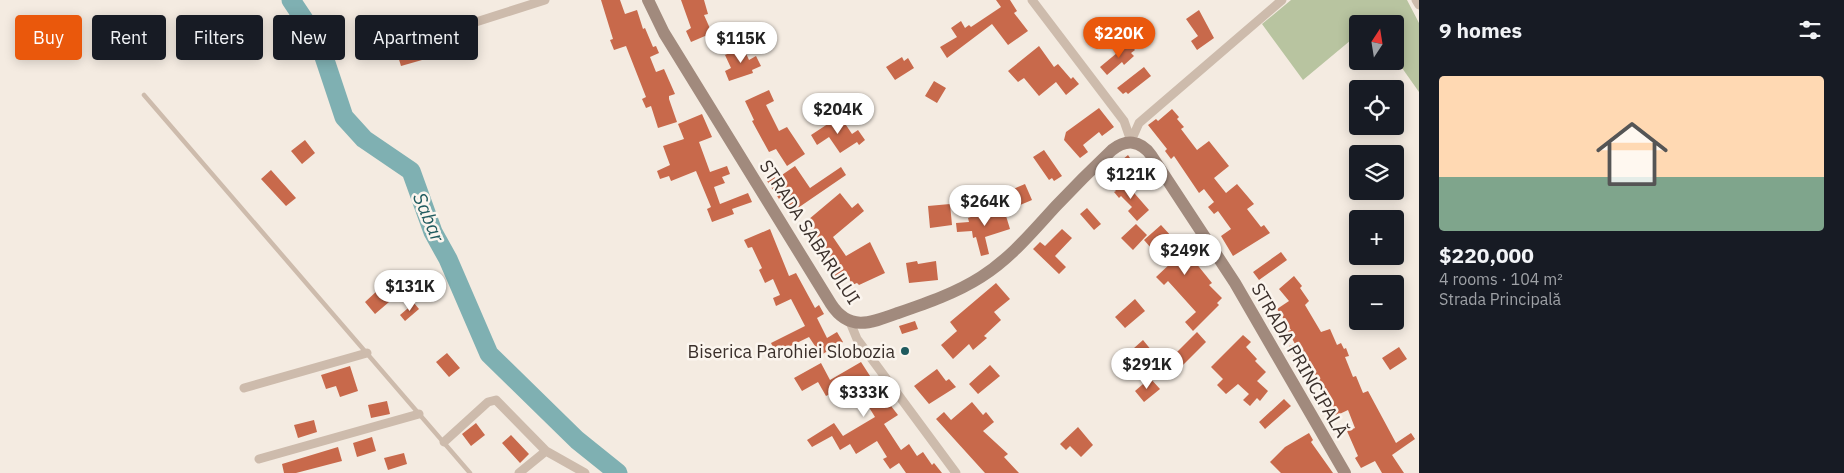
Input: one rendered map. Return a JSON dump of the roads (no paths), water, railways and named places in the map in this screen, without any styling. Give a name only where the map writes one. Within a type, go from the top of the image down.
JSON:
[{"type":"main road","name":"STRADA SABARULUI","points":[[648,0],[664,33],[831,304],[840,316],[850,322]]},
{"type":"main road","points":[[850,322],[865,323],[888,317],[949,294],[981,277],[1015,250],[1112,150],[1123,142],[1132,142]]},
{"type":"main road","name":"STRADA PRINCIPALĂ","points":[[1132,142],[1147,148],[1230,275],[1345,473]]},
{"type":"street","points":[[478,21],[545,0]]},
{"type":"street","points":[[1032,0],[1124,121],[1132,142]]},
{"type":"street","points":[[1416,0],[1419,5]]},
{"type":"street","points":[[1132,142],[1139,123],[1277,1]]},
{"type":"street","name":"STRADA SABARULUI","points":[[850,322],[857,339],[956,473]]},
{"type":"street","points":[[244,388],[366,353]]},
{"type":"street","points":[[444,442],[488,402],[496,400],[546,451],[584,473]]},
{"type":"street","points":[[259,460],[419,414]]},
{"type":"street","points":[[519,473],[546,451]]},
{"type":"lane","points":[[144,95],[470,473]]},
{"type":"waterway","name":"Sabar","points":[[291,0],[319,42],[344,117],[364,139],[411,171],[433,232],[448,259],[489,354],[577,440],[618,473]]},
{"type":"place","name":"Biserica Parohiei Slobozia","points":[[905,351]]}]
